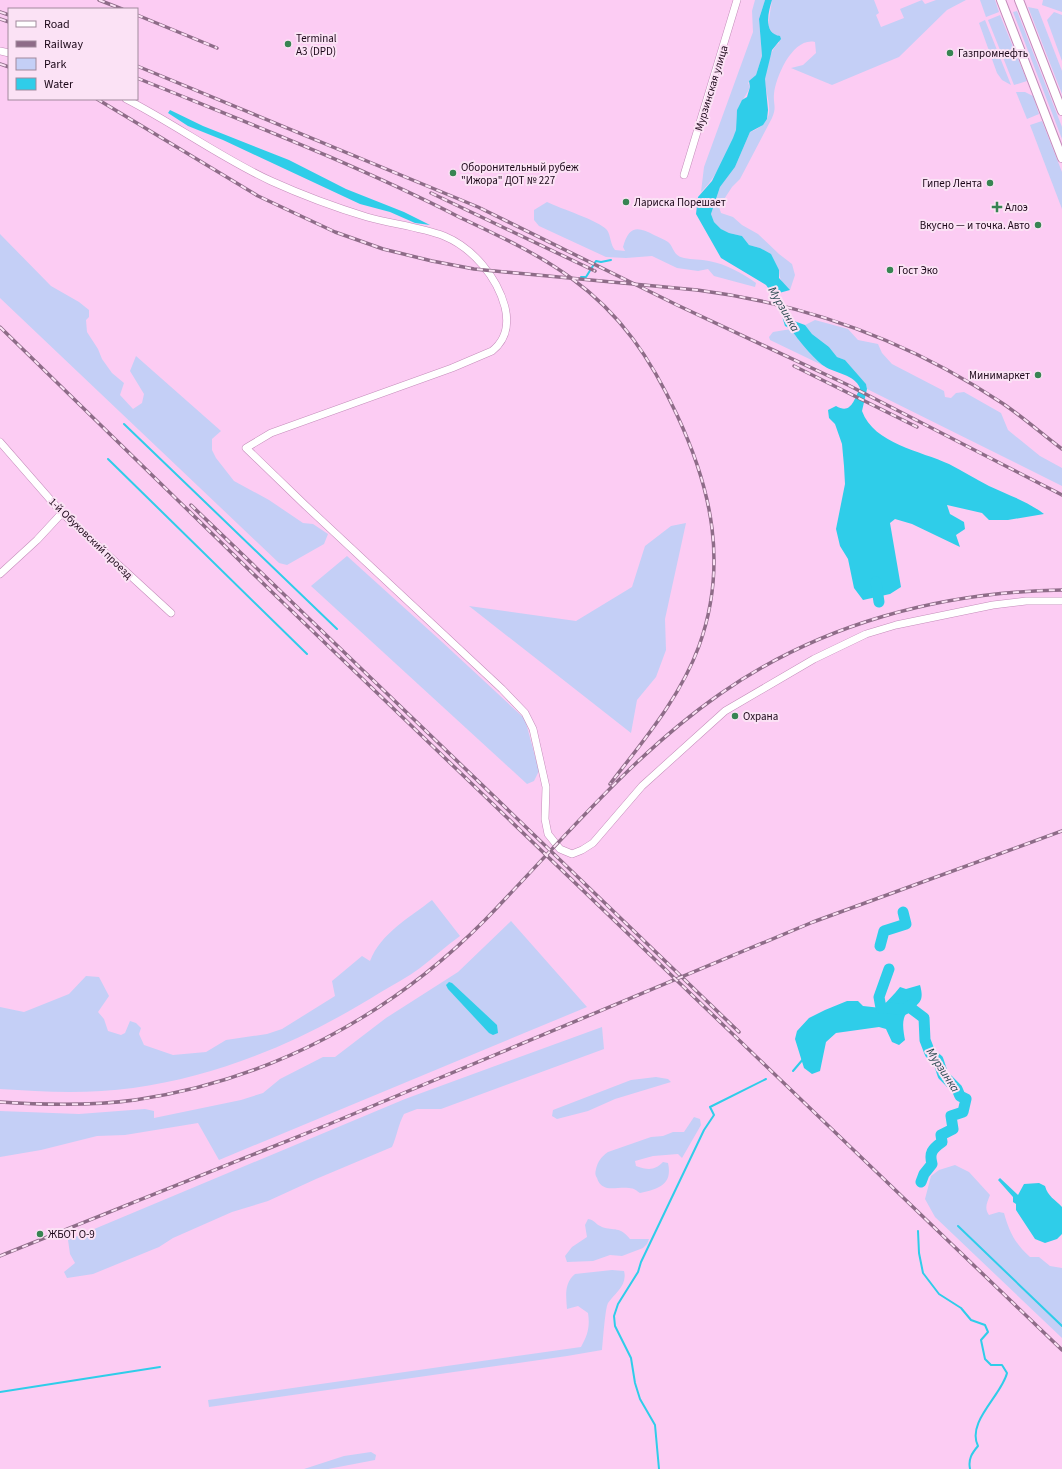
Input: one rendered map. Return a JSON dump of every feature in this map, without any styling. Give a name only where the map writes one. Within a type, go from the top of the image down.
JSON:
[{"type":"street","name":"Мурзинская улица","points":[[684,175],[737,0]]},
{"type":"street","points":[[1001,0],[1062,158]]},
{"type":"street","points":[[1019,0],[1062,111]]},
{"type":"street","points":[[128,100],[264,177],[304,196],[368,217],[444,236],[466,250],[482,265],[495,284],[504,303],[507,323],[504,337],[498,346],[492,351],[452,368],[271,433],[246,448],[502,689],[525,713],[533,729],[544,773],[547,797],[546,828],[551,839],[565,852],[572,854],[593,843],[642,786],[725,710],[767,684],[838,647],[866,634],[886,628],[966,610],[1014,602],[1062,601]]},
{"type":"street","name":"1-й Обуховский проезд","points":[[0,442],[62,513],[171,613]]},
{"type":"street","points":[[0,574],[37,540],[62,513]]},
{"type":"green space","points":[[755,0],[765,0],[759,19],[762,56],[756,75],[748,83],[750,87],[738,109],[735,136],[732,144],[717,172],[701,192],[704,167],[753,32],[752,11]]},
{"type":"green space","points":[[772,0],[874,0],[879,13],[876,15],[881,27],[904,18],[900,9],[922,0],[925,4],[936,0],[966,0],[947,10],[899,57],[832,85],[791,68],[803,65],[816,53],[815,42],[807,42],[800,45],[787,59],[775,86],[774,111],[772,118],[740,179],[732,187],[719,207],[721,213],[733,217],[742,225],[758,234],[792,264],[795,275],[790,290],[782,282],[779,270],[760,248],[749,245],[742,236],[729,233],[721,229],[714,222],[711,214],[720,187],[735,167],[750,132],[761,126],[769,115],[769,105],[765,84],[767,65],[773,50],[779,43],[778,35],[774,35],[768,26]]},
{"type":"green space","points":[[980,0],[995,0],[999,12],[986,17]]},
{"type":"green space","points":[[1043,0],[1062,0],[1062,12],[1042,5]]},
{"type":"green space","points":[[1028,7],[1038,9],[1062,71],[1062,94]]},
{"type":"green space","points":[[1017,11],[1062,127],[1062,139],[1013,12]]},
{"type":"green space","points":[[1054,12],[1062,15],[1062,61],[1047,20]]},
{"type":"green space","points":[[1000,15],[1027,81],[1014,85],[988,20]]},
{"type":"green space","points":[[985,20],[1011,85],[1002,80],[997,73],[979,23]]},
{"type":"green space","points":[[1016,92],[1025,92],[1033,96],[1039,114],[1027,119]]},
{"type":"green space","points":[[1042,121],[1062,172],[1062,209],[1030,125]]},
{"type":"green space","points":[[547,202],[596,222],[602,226],[607,230],[615,250],[625,251],[623,247],[628,235],[634,230],[643,230],[668,242],[680,257],[715,262],[728,267],[756,283],[755,287],[714,276],[708,269],[698,271],[677,268],[652,256],[626,258],[606,257],[539,226],[534,220],[534,210]]},
{"type":"green space","points":[[0,234],[51,286],[79,302],[89,310],[89,317],[86,320],[87,332],[98,349],[102,359],[112,373],[124,383],[120,395],[133,409],[142,403],[144,394],[130,371],[136,356],[221,431],[212,439],[212,450],[216,458],[234,481],[269,500],[303,523],[313,524],[328,534],[324,544],[287,565],[279,563],[0,298]]},
{"type":"green space","points":[[815,320],[848,329],[858,340],[878,344],[882,353],[892,364],[944,391],[945,397],[951,398],[956,393],[964,392],[1001,413],[1008,430],[1040,456],[1062,468],[1062,486],[867,389],[866,384],[845,360],[837,357],[829,347],[812,334],[805,325]]},
{"type":"green space","points":[[791,329],[824,366],[770,340],[769,337],[773,332]]},
{"type":"green space","points":[[686,523],[665,619],[666,650],[656,677],[637,700],[631,733],[469,606],[576,621],[632,587],[645,546],[671,526]]},
{"type":"green space","points":[[347,556],[525,719],[539,771],[534,781],[527,784],[311,586]]},
{"type":"green space","points":[[432,900],[460,936],[411,974],[352,1009],[293,1040],[231,1065],[199,1075],[133,1088],[66,1092],[0,1089],[0,1007],[24,1012],[69,994],[86,976],[99,977],[109,996],[98,1012],[104,1019],[108,1031],[121,1035],[125,1033],[130,1021],[136,1023],[141,1028],[139,1034],[144,1045],[173,1055],[206,1052],[226,1040],[267,1034],[282,1029],[335,996],[332,981],[362,956],[370,961],[381,942],[388,934]]},
{"type":"green space","points":[[511,921],[587,1007],[219,1160],[198,1123],[125,1135],[97,1136],[41,1150],[0,1157],[0,1111],[79,1114],[145,1109],[154,1111],[154,1118],[241,1100],[263,1093],[280,1079],[323,1057],[335,1057],[386,1018],[458,972]]},
{"type":"green space","points":[[602,1027],[604,1049],[441,1109],[417,1109],[404,1114],[392,1147],[268,1201],[232,1212],[173,1238],[159,1247],[93,1274],[67,1278],[64,1272],[75,1263],[70,1254],[68,1240],[405,1099]]},
{"type":"green space","points":[[656,1077],[668,1079],[671,1082],[615,1099],[588,1111],[557,1119],[552,1116],[553,1110],[631,1080]]},
{"type":"green space","points":[[694,1117],[700,1119],[701,1125],[682,1158],[678,1154],[653,1156],[635,1161],[636,1166],[647,1169],[657,1167],[663,1162],[668,1163],[668,1176],[663,1185],[653,1190],[640,1193],[631,1188],[606,1188],[599,1183],[595,1173],[596,1169],[600,1159],[608,1152],[651,1137],[663,1136],[673,1132],[684,1132]]},
{"type":"green space","points":[[955,1165],[969,1172],[990,1195],[986,1208],[987,1212],[989,1215],[999,1212],[1004,1213],[1013,1237],[1030,1257],[1039,1257],[1050,1266],[1062,1268],[1062,1338],[935,1217],[925,1199],[931,1176],[939,1170]]},
{"type":"green space","points":[[588,1219],[602,1227],[623,1232],[630,1239],[649,1239],[643,1248],[622,1256],[610,1255],[593,1261],[567,1262],[565,1256],[572,1247],[587,1237],[585,1225]]},
{"type":"green space","points":[[612,1270],[624,1271],[625,1276],[620,1289],[607,1306],[602,1350],[209,1407],[208,1400],[581,1347],[588,1330],[588,1313],[578,1306],[567,1309],[566,1290],[569,1281],[575,1274]]},
{"type":"green space","points":[[371,1452],[376,1455],[375,1460],[328,1469],[304,1469],[344,1456]]},
{"type":"water","points":[[765,0],[772,0],[768,16],[769,27],[771,31],[780,36],[781,39],[772,50],[765,79],[768,110],[767,119],[763,125],[750,132],[735,167],[720,187],[711,214],[714,222],[721,229],[729,233],[742,236],[749,245],[760,248],[771,254],[779,270],[779,278],[790,290],[779,293],[778,296],[785,310],[794,321],[805,325],[812,334],[829,347],[837,357],[845,360],[866,384],[867,389],[862,411],[868,422],[877,431],[887,439],[949,464],[989,486],[1038,509],[1044,514],[1008,520],[989,520],[982,513],[947,505],[950,514],[964,522],[965,529],[956,535],[960,547],[912,524],[895,519],[890,523],[901,587],[890,594],[863,600],[854,588],[848,559],[840,546],[836,529],[845,484],[844,466],[842,444],[835,424],[829,418],[828,410],[836,406],[845,409],[849,407],[854,401],[860,388],[854,380],[824,366],[811,354],[791,329],[785,326],[777,300],[766,285],[721,258],[696,214],[698,197],[712,181],[733,138],[736,130],[737,110],[742,100],[747,97],[750,87],[749,81],[756,75],[762,56],[759,19]]},
{"type":"water","points":[[170,110],[203,126],[289,160],[346,189],[404,212],[430,225],[415,223],[390,212],[360,204],[223,140],[188,126],[168,113]]},
{"type":"water","points":[[449,982],[452,983],[497,1025],[498,1033],[493,1035],[489,1033],[448,989],[446,985]]},
{"type":"water","points":[[920,985],[922,993],[920,1002],[907,1013],[904,1018],[903,1026],[905,1040],[899,1045],[892,1042],[886,1029],[879,1027],[836,1033],[826,1042],[820,1071],[812,1074],[804,1068],[795,1039],[797,1031],[809,1018],[847,1001],[858,1001],[863,1006],[881,1008],[900,987],[906,989]]},
{"type":"water","points":[[1000,1178],[1018,1195],[1024,1184],[1039,1183],[1045,1186],[1050,1195],[1062,1207],[1062,1234],[1057,1239],[1045,1243],[1035,1239],[1016,1210],[1016,1204],[1013,1202],[1013,1197],[998,1180]]},
{"type":"waterway","points":[[581,277],[586,277],[596,261],[601,262],[611,260]]},
{"type":"waterway","points":[[124,424],[337,629]]},
{"type":"waterway","points":[[108,459],[307,654]]},
{"type":"waterway","name":"Мурзинка","points":[[876,582],[879,602]]},
{"type":"waterway","name":"Мурзинка","points":[[880,946],[884,931],[906,924],[903,912]]},
{"type":"waterway","name":"Мурзинка","points":[[889,969],[879,997],[881,1008],[905,1009],[911,1005],[912,1009],[924,1018],[925,1040],[930,1053],[938,1060],[943,1075],[957,1089],[960,1096],[966,1099],[963,1112],[951,1116],[953,1129],[941,1135],[942,1142],[932,1152],[932,1164],[924,1174],[921,1182]]},
{"type":"waterway","points":[[793,1071],[804,1058]]},
{"type":"waterway","points":[[659,1469],[655,1425],[640,1399],[635,1383],[631,1358],[615,1326],[614,1316],[618,1304],[638,1272],[641,1262],[704,1130],[714,1115],[710,1107],[766,1079]]},
{"type":"waterway","points":[[958,1226],[1062,1326]]},
{"type":"waterway","name":"Мурзинка","points":[[918,1231],[919,1253],[923,1273],[939,1294],[961,1308],[971,1320],[985,1325],[988,1332],[981,1340],[985,1359],[991,1365],[1002,1365],[1007,1373],[999,1390],[981,1418],[977,1428],[976,1437],[978,1446],[971,1456],[970,1469]]},
{"type":"waterway","points":[[0,1392],[160,1367]]},
{"type":"railway","points":[[99,0],[119,8]]},
{"type":"railway","points":[[0,12],[8,15]]},
{"type":"railway","points":[[138,15],[217,48]]},
{"type":"railway","points":[[0,19],[8,22]]},
{"type":"railway","points":[[0,64],[8,67]]},
{"type":"railway","points":[[138,66],[478,207],[677,305],[848,385],[1062,495]]},
{"type":"railway","points":[[138,78],[340,161],[531,252],[558,269],[589,292],[620,322],[633,339],[667,395],[689,443],[699,471],[707,500],[712,528],[714,557],[713,586],[708,616],[699,646],[682,683],[648,735],[610,784]]},
{"type":"railway","points":[[99,100],[258,196],[335,232],[383,249],[432,261],[474,269],[697,290],[738,296],[817,316],[856,328],[931,361],[1002,403],[1062,449]]},
{"type":"railway","points":[[431,193],[595,271]]},
{"type":"railway","points":[[0,327],[273,593],[1062,1350]]},
{"type":"railway","points":[[794,366],[917,427]]},
{"type":"railway","points":[[191,505],[739,1032]]},
{"type":"railway","points":[[0,1102],[85,1104],[135,1100],[185,1090],[233,1077],[280,1060],[325,1038],[368,1014],[409,986],[448,954],[485,920],[626,772],[687,718],[720,694],[758,670],[798,648],[883,616],[927,605],[971,597],[1016,592],[1062,590]]},
{"type":"railway","points":[[0,1256],[327,1125],[813,922],[1062,831]]},
{"type":"place","name":"Terminal A3 (DPD)","points":[[288,44]]},
{"type":"place","name":"Газпромнефть","points":[[950,53]]},
{"type":"place","name":"Оборонительный рубеж \"Ижора\" ДОТ № 227","points":[[453,173]]},
{"type":"place","name":"Гипер Лента","points":[[990,183]]},
{"type":"place","name":"Лариска Порешает","points":[[626,202]]},
{"type":"place","name":"Алоэ","points":[[997,207]]},
{"type":"place","name":"Вкусно — и точка. Авто","points":[[1038,225]]},
{"type":"place","name":"Гост Эко","points":[[890,270]]},
{"type":"place","name":"Минимаркет","points":[[1038,375]]},
{"type":"place","name":"Охрана","points":[[735,716]]},
{"type":"place","name":"ЖБОТ О-9","points":[[40,1234]]}]
